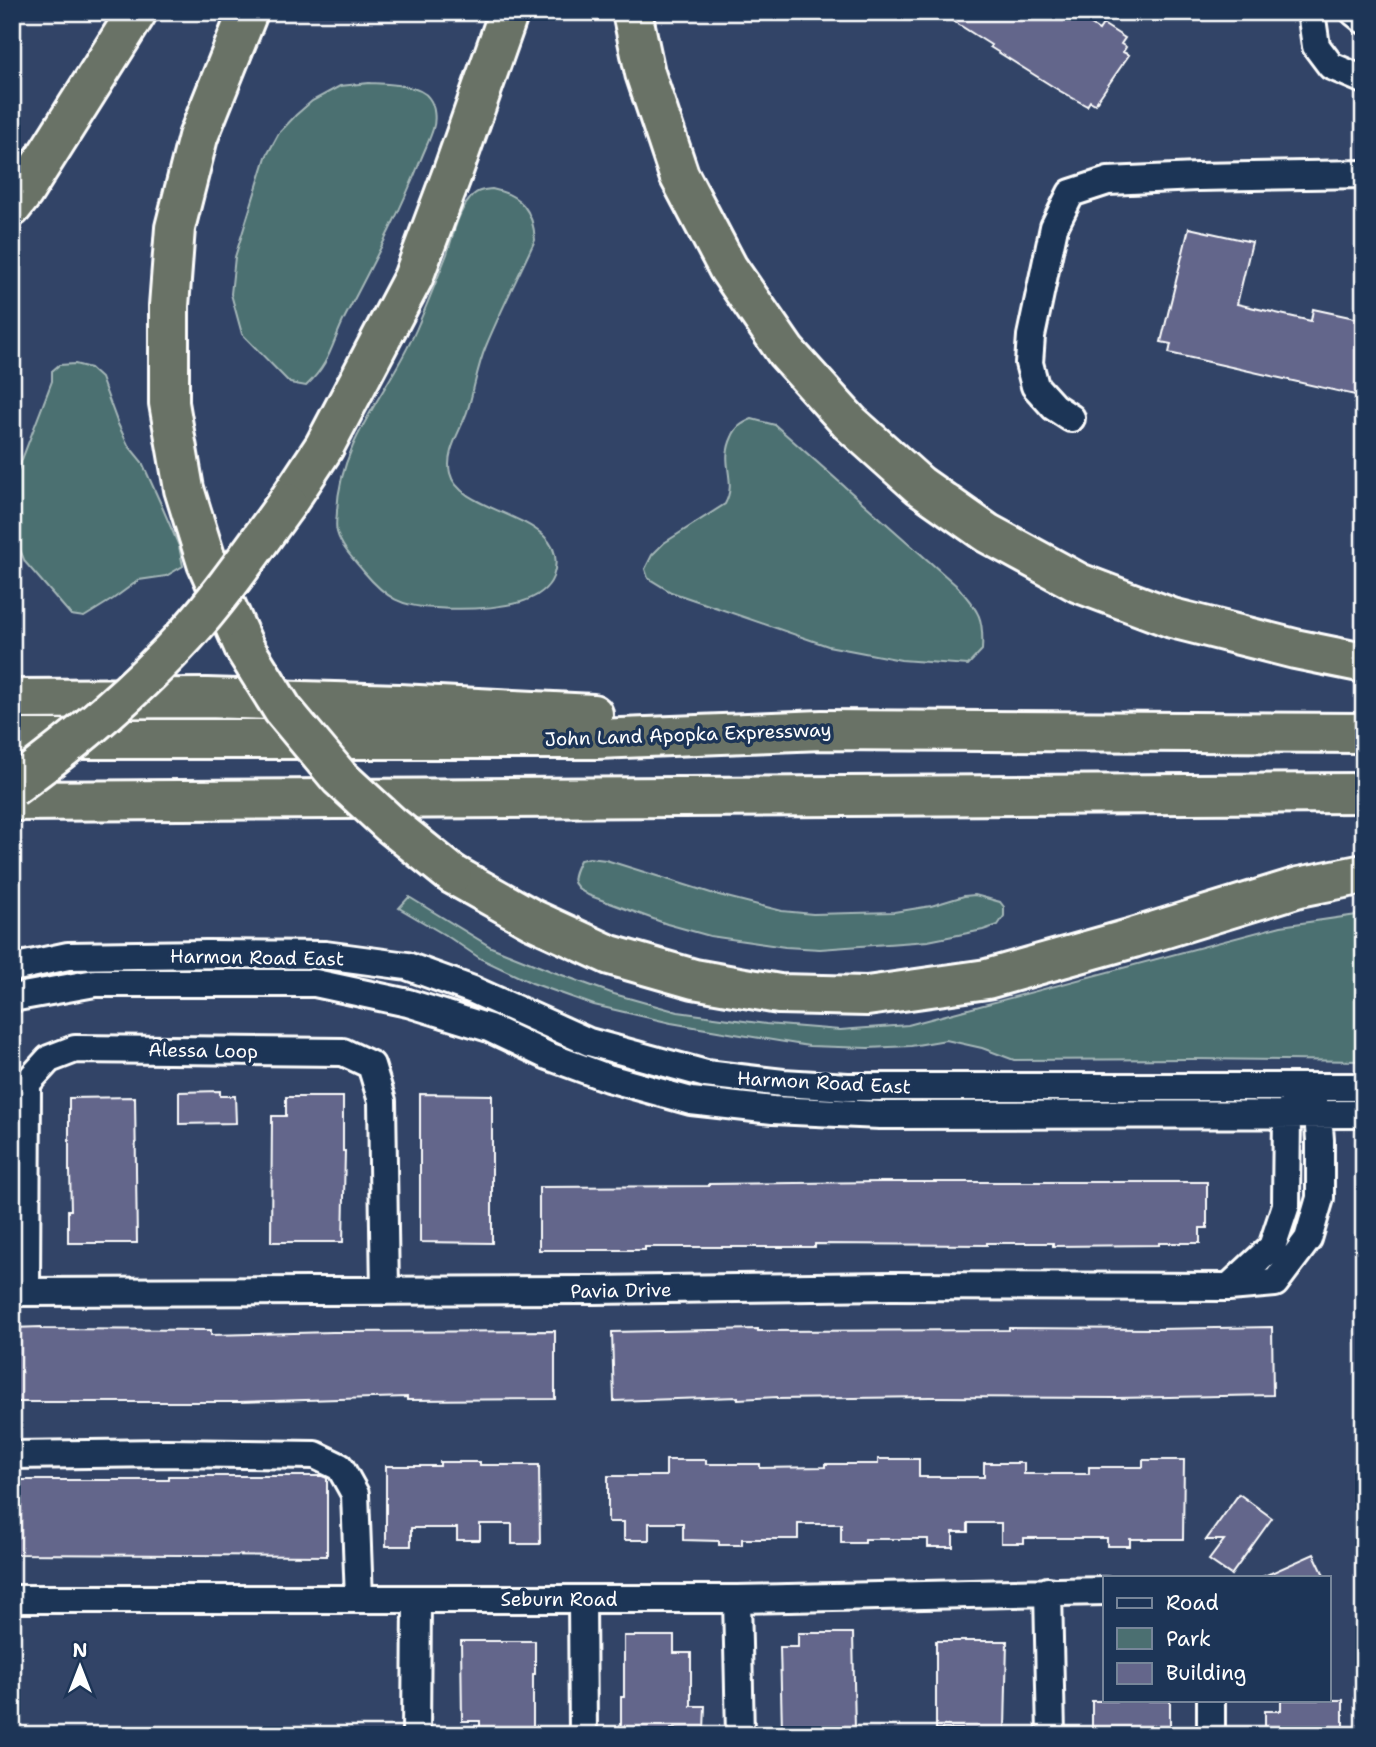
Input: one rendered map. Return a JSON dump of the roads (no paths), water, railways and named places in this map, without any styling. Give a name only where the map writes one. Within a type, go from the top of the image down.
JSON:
[{"type":"highway","points":[[12,207],[137,12]]},
{"type":"highway","points":[[248,12],[198,137],[175,228],[169,306],[169,403],[184,489],[207,563],[245,649],[283,710],[339,777],[390,824],[452,874],[532,919],[610,955],[694,979],[779,994],[867,996],[987,979],[1299,887],[1364,874]]},
{"type":"highway","points":[[12,788],[61,751],[143,679],[187,635],[231,580],[324,447],[413,278],[509,12]]},
{"type":"highway","points":[[632,12],[645,73],[679,175],[728,268],[786,352],[850,423],[919,485],[987,533],[1079,583],[1172,618],[1295,649],[1364,663]]},
{"type":"highway","points":[[12,699],[206,698],[399,704],[822,730]]},
{"type":"highway","name":"John Land Apopka Expressway","points":[[12,740],[597,739],[822,730],[1364,733]]},
{"type":"highway","points":[[12,801],[1364,793]]},
{"type":"street","points":[[1311,12],[1316,46],[1331,66],[1364,80]]},
{"type":"street","points":[[1354,12],[1364,20]]},
{"type":"street","points":[[1071,418],[1054,407],[1035,386],[1029,363],[1031,337],[1054,227],[1071,193],[1108,181],[1364,174]]},
{"type":"street","name":"Harmon Road East","points":[[12,968],[68,956],[207,954],[325,955],[407,966],[473,990],[589,1042],[706,1074],[783,1083],[848,1087],[1364,1087]]},
{"type":"street","name":"Harmon Road East","points":[[12,998],[96,983],[315,983],[408,1003],[489,1028],[548,1056],[608,1078],[691,1101],[772,1110],[880,1115],[1364,1114]]},
{"type":"street","name":"Alessa Loop","points":[[19,1292],[27,1083],[50,1059],[75,1049],[343,1052],[371,1065],[382,1101],[385,1291]]},
{"type":"street","points":[[1229,1287],[1272,1247],[1286,1205],[1287,1114],[1305,1087]]},
{"type":"street","name":"Pavia Drive","points":[[19,1292],[891,1286],[1229,1287],[1275,1283],[1308,1239],[1320,1198],[1321,1140],[1318,1114],[1305,1087]]},
{"type":"street","points":[[12,1455],[315,1455],[340,1467],[355,1494],[359,1599]]},
{"type":"street","points":[[1048,1591],[1051,1735]]},
{"type":"street","name":"Seburn Road","points":[[12,1599],[737,1599],[1103,1591]]},
{"type":"street","points":[[416,1735],[417,1599]]},
{"type":"street","points":[[582,1599],[583,1735]]},
{"type":"street","points":[[737,1599],[740,1735]]},
{"type":"street","points":[[1211,1702],[1211,1735]]}]
